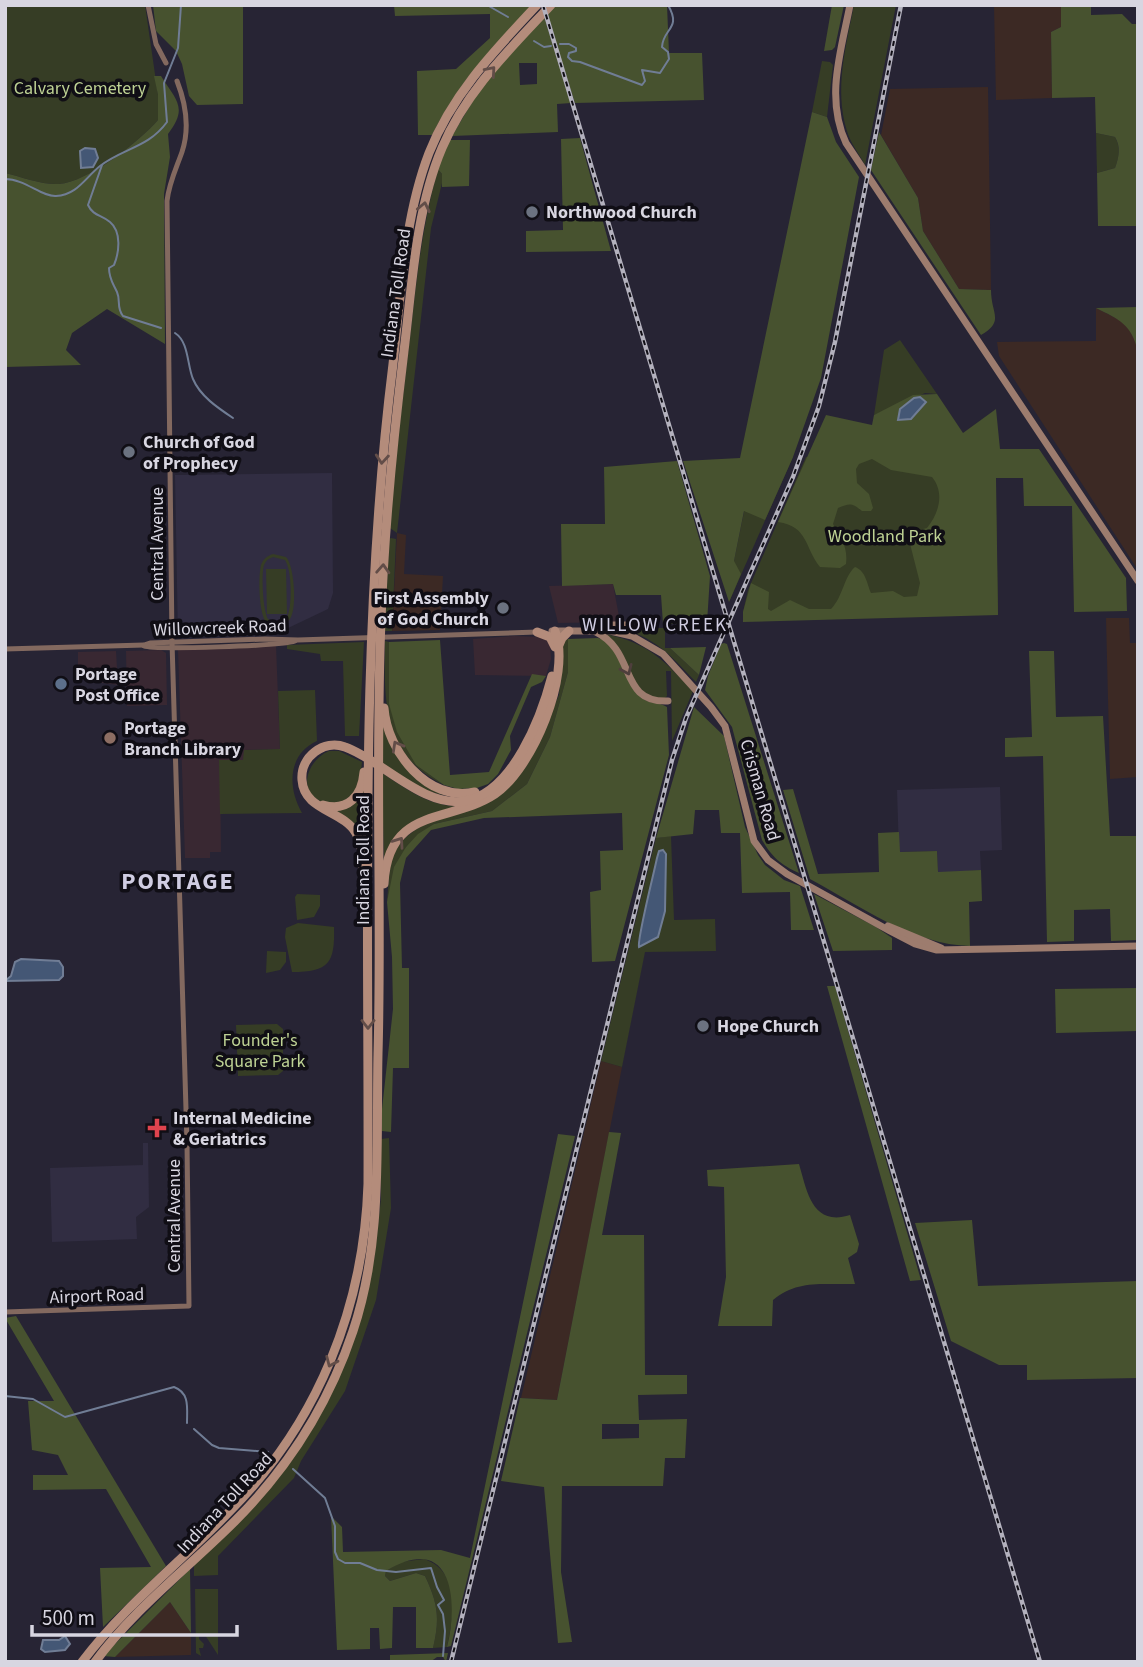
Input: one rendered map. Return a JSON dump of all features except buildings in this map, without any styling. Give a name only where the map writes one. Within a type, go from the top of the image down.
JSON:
[{"type":"highway","name":"Indiana Toll Road","points":[[82,1662],[109,1629],[158,1587],[179,1575],[202,1553],[251,1504],[287,1460],[319,1408],[337,1372],[357,1318],[370,1263],[376,1201],[368,956],[369,680],[375,547],[389,392],[412,217],[445,119],[472,77],[537,5]]},
{"type":"highway","name":"Indiana Toll Road","points":[[372,1127],[380,956],[380,664],[385,535],[398,397],[422,218],[432,158],[481,81],[551,5]]},
{"type":"highway","points":[[380,956],[385,876],[395,846],[402,835],[419,822],[484,800],[513,779],[525,762],[556,687],[559,671],[555,631]]},
{"type":"highway","points":[[387,772],[431,796],[446,800],[464,801],[488,792],[512,769],[547,696],[557,650],[562,638],[569,631]]},
{"type":"highway","points":[[537,632],[550,637],[557,650]]},
{"type":"highway","points":[[380,664],[384,715],[394,743],[421,777],[454,794],[473,793],[500,778],[552,676]]},
{"type":"highway","points":[[357,754],[336,748],[314,756],[305,772],[306,786],[311,797],[326,806],[339,807],[351,803],[362,788],[369,680]]},
{"type":"highway","points":[[368,956],[362,894],[362,850],[359,839],[348,823],[305,793],[302,779],[307,760],[317,750],[337,745],[357,754],[421,794],[445,803],[464,803],[490,794],[509,778],[556,687]]},
{"type":"highway","name":"Indiana Toll Road","points":[[94,1662],[171,1568],[243,1498],[278,1455],[302,1419],[328,1370],[347,1317],[360,1262],[372,1142]]},
{"type":"main road","points":[[148,5],[156,44],[166,63]]},
{"type":"main road","points":[[850,5],[836,78],[835,100],[841,133],[853,156],[1138,581]]},
{"type":"main road","name":"Central Avenue","points":[[177,80],[185,103],[187,124],[185,142],[169,186],[167,201],[172,645],[187,1143],[189,1306]]},
{"type":"main road","points":[[589,630],[606,625],[625,625]]},
{"type":"main road","points":[[589,630],[614,643],[632,682],[645,698],[668,701]]},
{"type":"main road","name":"Willowcreek Road","points":[[5,649],[144,645],[149,648],[172,645],[289,643],[298,640],[361,637],[589,630]]},
{"type":"main road","name":"Crisman Road","points":[[589,630],[621,633],[654,646],[702,697],[725,726],[729,737],[754,841],[768,860],[796,879],[884,925],[942,948],[958,951],[1137,945]]},
{"type":"main road","name":"Airport Road","points":[[5,1312],[189,1306]]},
{"type":"shaded area","points":[[994,5],[1061,5],[1061,27],[1051,32],[1052,98],[996,100]]},
{"type":"shaded area","points":[[988,87],[991,290],[959,289],[923,231],[918,198],[881,135],[890,89]]},
{"type":"shaded area","points":[[1096,308],[1122,321],[1136,337],[1138,570],[999,356],[997,342],[1096,341]]},
{"type":"shaded area","points":[[332,473],[333,593],[328,609],[286,629],[234,636],[178,637],[175,475]]},
{"type":"shaded area","points":[[397,533],[406,535],[404,574],[443,576],[440,630],[392,631]]},
{"type":"shaded area","points":[[613,584],[620,622],[558,623],[549,586]]},
{"type":"shaded area","points":[[1106,618],[1129,618],[1130,643],[1138,643],[1138,777],[1110,779]]},
{"type":"shaded area","points":[[542,637],[550,643],[551,659],[546,676],[475,675],[473,639]]},
{"type":"shaded area","points":[[276,645],[280,749],[244,750],[244,760],[220,761],[221,852],[210,852],[210,858],[185,858],[178,650]]},
{"type":"shaded area","points":[[161,650],[166,653],[167,705],[127,706],[126,651]]},
{"type":"shaded area","points":[[116,651],[118,685],[78,676],[78,652]]},
{"type":"shaded area","points":[[1000,787],[1002,850],[980,851],[981,870],[938,873],[937,851],[899,852],[897,790]]},
{"type":"shaded area","points":[[601,1061],[622,1067],[557,1400],[521,1398]]},
{"type":"shaded area","points":[[143,1143],[148,1143],[149,1207],[136,1217],[137,1239],[52,1242],[50,1168],[143,1165]]},
{"type":"shaded area","points":[[170,1602],[191,1633],[191,1655],[115,1657]]},
{"type":"green space","name":"Calvary Cemetery","points":[[5,5],[145,5],[158,95],[158,120],[113,159],[71,182],[46,183],[5,173]]},
{"type":"green space","points":[[153,5],[243,5],[243,104],[197,105],[189,96],[182,64],[176,51],[156,31]]},
{"type":"green space","points":[[394,5],[533,5],[477,66],[432,135],[418,135],[417,71],[456,69],[490,38],[490,14],[395,16]]},
{"type":"green space","points":[[555,5],[667,5],[669,53],[702,53],[704,100],[575,103],[546,15]]},
{"type":"green space","points":[[832,5],[844,5],[835,47],[824,51]]},
{"type":"green space","points":[[854,5],[896,5],[865,165],[848,135],[841,99],[845,52]]},
{"type":"green space","points":[[1061,5],[1091,5],[1091,15],[1122,14],[1132,24],[1138,24],[1138,226],[1098,226],[1097,173],[1115,168],[1119,148],[1115,137],[1096,133],[1095,97],[1052,98],[1051,32],[1061,27]]},
{"type":"green space","points":[[544,16],[571,103],[557,104],[558,132],[452,136],[480,89]],"holes":[[[519,63],[537,63],[537,84],[520,85]]]},
{"type":"green space","points":[[822,61],[833,65],[827,117],[812,112]]},
{"type":"green space","points":[[154,76],[161,76],[176,98],[179,111],[168,134],[170,157],[164,194],[165,344],[107,309],[72,333],[66,350],[81,365],[5,367],[5,173],[59,184],[84,176],[113,159],[158,120],[158,95]]},
{"type":"green space","points":[[812,112],[827,117],[836,142],[859,177],[821,378],[793,457],[765,520],[744,511],[734,561],[741,574],[729,602],[683,461],[740,458]]},
{"type":"green space","points":[[879,132],[918,198],[923,231],[959,289],[991,290],[995,321],[981,335],[871,170]]},
{"type":"green space","points":[[1096,133],[1115,137],[1119,149],[1115,168],[1097,173]]},
{"type":"green space","points":[[580,138],[611,251],[526,252],[526,231],[563,230],[561,139]]},
{"type":"green space","points":[[449,140],[470,140],[469,186],[442,187],[442,174],[438,169]]},
{"type":"green space","points":[[438,169],[443,179],[431,228],[397,533],[390,528],[402,403],[421,249]]},
{"type":"green space","points":[[1138,307],[1138,351],[1128,329],[1096,308]]},
{"type":"green space","points":[[900,340],[937,394],[925,393],[874,415],[884,350]]},
{"type":"green space","name":"Woodland Park","points":[[937,394],[963,433],[996,409],[1000,449],[1039,449],[1126,578],[1127,611],[1074,612],[1072,506],[1024,506],[1023,478],[996,478],[998,615],[743,622],[751,583],[769,592],[768,609],[771,611],[790,600],[809,609],[831,609],[855,567],[864,575],[871,593],[893,591],[904,597],[917,596],[920,583],[908,536],[911,532],[927,528],[935,516],[939,496],[932,477],[891,470],[872,459],[859,464],[856,469],[857,483],[869,494],[873,508],[871,511],[862,511],[856,506],[845,505],[838,508],[833,524],[846,552],[846,564],[840,568],[820,567],[801,533],[778,522],[826,415],[872,425],[874,415],[913,395]]},
{"type":"green space","name":"Woodland Park","points":[[995,451],[998,615],[743,612],[748,590],[806,457]]},
{"type":"green space","points":[[793,457],[729,602],[734,561],[755,458]]},
{"type":"green space","points":[[677,461],[710,576],[707,623],[663,624],[661,595],[616,595],[613,584],[562,586],[561,524],[605,524],[604,467]]},
{"type":"green space","points":[[389,539],[396,539],[392,631],[385,631]]},
{"type":"green space","points":[[273,554],[286,557],[289,561],[294,586],[291,617],[289,621],[278,626],[266,622],[259,586],[261,565],[264,559]],"holes":[[[273,557],[285,560],[290,580],[290,607],[286,619],[277,623],[266,615],[263,570],[266,562]]]},
{"type":"green space","points":[[266,569],[286,569],[287,614],[267,614]]},
{"type":"green space","points":[[615,627],[665,628],[665,648],[670,648],[699,675],[696,682],[660,647],[641,636]]},
{"type":"green space","points":[[606,634],[645,648],[673,670],[693,691],[672,741],[671,671],[666,671],[667,696],[664,699],[649,698],[636,685],[620,649]]},
{"type":"green space","points":[[598,638],[613,648],[641,697],[667,707],[669,755],[615,961],[592,962],[590,892],[601,890],[600,851],[623,850],[622,813],[484,818],[431,830],[406,858],[400,883],[402,968],[409,968],[409,1068],[393,1068],[391,1132],[382,1131],[393,1009],[387,902],[394,867],[418,834],[434,824],[492,811],[527,784],[550,737],[568,672],[568,639]]},
{"type":"green space","points":[[568,639],[568,672],[550,737],[527,784],[492,811],[434,824],[406,847],[387,902],[390,864],[395,850],[405,838],[420,826],[514,780],[526,767],[559,695],[563,641]]},
{"type":"green space","points":[[440,640],[450,775],[489,772],[532,674],[546,676],[542,682],[531,687],[510,736],[511,750],[498,774],[488,784],[477,788],[458,789],[444,785],[416,765],[397,732],[389,704],[389,642]]},
{"type":"green space","points":[[385,641],[389,642],[389,704],[416,765],[444,785],[424,773],[408,758],[398,742],[387,705]]},
{"type":"green space","points":[[364,642],[359,736],[345,736],[343,661],[321,661],[320,654],[287,649],[287,645]]},
{"type":"green space","points":[[721,644],[727,644],[799,873],[778,860],[762,840],[732,727],[705,690],[708,676]]},
{"type":"green space","points":[[706,647],[699,675],[670,648]]},
{"type":"green space","points":[[1029,651],[1054,651],[1056,717],[1103,716],[1110,836],[1138,836],[1138,940],[1111,941],[1110,909],[1074,910],[1074,941],[1047,942],[1043,756],[1005,757],[1005,738],[1032,737]]},
{"type":"green space","points":[[315,690],[317,741],[300,754],[293,772],[294,793],[302,813],[220,814],[219,760],[243,760],[244,750],[280,749],[278,691]]},
{"type":"green space","points":[[694,707],[724,736],[745,827],[758,855],[765,865],[784,880],[800,886],[814,930],[791,930],[790,892],[742,893],[740,833],[721,833],[719,810],[695,810],[693,834],[656,838]]},
{"type":"green space","points":[[382,714],[389,736],[425,783],[468,796],[432,792],[382,764]]},
{"type":"green space","points":[[329,751],[339,751],[362,762],[359,789],[340,804],[325,803],[315,798],[309,792],[307,784],[310,769],[321,755]]},
{"type":"green space","points":[[382,773],[426,799],[455,806],[411,825],[384,869]]},
{"type":"green space","points":[[365,781],[366,855],[362,842],[329,808],[337,809]]},
{"type":"green space","points":[[793,789],[818,874],[879,872],[878,833],[899,832],[900,852],[937,851],[938,872],[981,870],[982,901],[969,902],[970,946],[928,939],[907,931],[810,879],[783,790]]},
{"type":"green space","points":[[671,836],[674,920],[715,919],[716,951],[645,952],[622,1067],[601,1061],[656,838]],"holes":[[[662,850],[666,854],[666,905],[658,937],[643,944],[638,941],[657,858]]]},
{"type":"green space","points":[[297,894],[320,895],[320,906],[314,917],[297,920]]},
{"type":"green space","points":[[814,894],[892,938],[892,950],[833,951]]},
{"type":"green space","points":[[298,923],[334,927],[331,957],[322,967],[292,972],[285,937],[286,928]]},
{"type":"green space","points":[[267,951],[286,952],[286,962],[280,970],[266,973]]},
{"type":"green space","points":[[827,986],[835,986],[921,1280],[910,1281]]},
{"type":"green space","points":[[1138,988],[1138,1031],[1056,1033],[1055,989]]},
{"type":"green space","name":"Founder's Square Park","points":[[277,1024],[283,1029],[283,1071],[278,1075],[238,1076],[236,1025]]},
{"type":"green space","points":[[609,1132],[621,1133],[602,1235],[644,1235],[645,1375],[687,1375],[687,1394],[638,1395],[639,1420],[687,1419],[685,1458],[665,1458],[663,1486],[562,1486],[561,1572],[572,1642],[558,1643],[544,1487],[501,1481],[520,1398],[557,1400]],"holes":[[[602,1424],[639,1424],[639,1438],[602,1439]]]},
{"type":"green space","points":[[558,1134],[575,1136],[451,1646],[447,1647],[452,1610],[446,1576],[437,1565],[425,1559],[408,1561],[386,1571],[385,1576],[390,1581],[416,1573],[425,1576],[436,1611],[437,1628],[433,1648],[416,1648],[416,1607],[393,1607],[392,1648],[380,1649],[379,1628],[370,1628],[370,1649],[337,1650],[331,1516],[342,1527],[343,1552],[441,1550],[470,1558]]},
{"type":"green space","points":[[389,1138],[391,1208],[376,1300],[345,1391],[301,1461],[294,1478],[218,1556],[218,1575],[194,1576],[194,1565],[253,1507],[329,1397],[374,1260],[381,1199],[381,1139]]},
{"type":"green space","points":[[799,1164],[809,1195],[819,1211],[827,1216],[850,1215],[859,1244],[857,1252],[848,1258],[855,1284],[812,1284],[782,1293],[773,1300],[772,1326],[718,1326],[726,1277],[724,1187],[708,1186],[707,1170]]},
{"type":"green space","points":[[972,1220],[978,1286],[1138,1281],[1138,1378],[1027,1380],[1027,1365],[999,1365],[951,1341],[915,1223]]},
{"type":"green space","points":[[16,1316],[166,1566],[103,1627],[100,1568],[151,1567],[106,1489],[33,1490],[33,1475],[68,1475],[58,1455],[32,1450],[28,1401],[54,1401],[5,1318]]},
{"type":"green space","points":[[424,1559],[436,1565],[449,1584],[453,1609],[447,1647],[433,1648],[437,1628],[436,1611],[425,1576],[416,1573],[390,1581],[385,1576],[386,1571],[400,1562]]},
{"type":"green space","points":[[190,1569],[191,1633],[170,1602],[115,1657],[103,1656]]},
{"type":"green space","points":[[195,1589],[218,1589],[218,1655],[205,1635],[199,1635],[204,1644],[203,1648],[199,1648],[201,1656],[196,1653]]},
{"type":"green space","points":[[448,1653],[446,1662],[443,1657],[437,1657],[430,1662],[390,1662],[390,1655]]},
{"type":"water","points":[[85,148],[95,149],[98,158],[93,167],[81,168],[80,151]]},
{"type":"water","points":[[920,397],[926,402],[911,419],[898,420],[900,409],[914,398]]},
{"type":"water","points":[[663,850],[666,854],[665,911],[658,937],[639,947],[657,858],[659,851]]},
{"type":"water","points":[[21,959],[59,961],[63,967],[63,976],[59,980],[5,981],[11,976],[15,962]]},
{"type":"water","points":[[65,1636],[70,1644],[65,1650],[45,1652],[41,1649],[43,1640],[59,1640]]},
{"type":"waterway","points":[[5,179],[51,196],[70,193],[100,166],[144,143],[160,131],[167,122],[164,83],[178,48],[181,5]]},
{"type":"waterway","points":[[487,5],[508,17]]},
{"type":"waterway","points":[[560,44],[569,44],[576,48],[576,51],[569,53],[568,57],[572,61],[642,85],[645,81],[642,70],[660,73],[669,59],[668,52],[662,47],[673,24],[668,5]]},
{"type":"waterway","points":[[534,41],[544,47],[551,46]]},
{"type":"waterway","points":[[102,165],[88,205],[110,222],[116,231],[117,255],[114,265],[109,268],[120,310],[123,316],[161,328]]},
{"type":"waterway","points":[[175,333],[183,342],[191,373],[200,391],[233,418]]},
{"type":"waterway","points":[[5,1396],[33,1399],[65,1417],[174,1387],[185,1397],[187,1423]]},
{"type":"waterway","points":[[194,1429],[219,1448],[268,1452]]},
{"type":"waterway","points":[[293,1469],[325,1498],[335,1526],[335,1552],[338,1559],[345,1563],[360,1563],[377,1570],[396,1572],[431,1568],[444,1600],[438,1605],[443,1614],[445,1631],[443,1656]]},
{"type":"railway","points":[[543,5],[1040,1662]]},
{"type":"railway","points":[[451,1662],[672,760],[686,718],[793,477],[819,406],[835,342],[901,5]]},
{"type":"place","name":"Northwood Church","points":[[532,212]]},
{"type":"place","name":"Church of God of Prophecy","points":[[129,452]]},
{"type":"place","name":"First Assembly of God Church","points":[[503,608]]},
{"type":"place","name":"Portage Post Office","points":[[61,684]]},
{"type":"place","name":"Portage Branch Library","points":[[110,738]]},
{"type":"place","name":"Hope Church","points":[[703,1026]]},
{"type":"place","name":"Internal Medicine & Geriatrics","points":[[157,1128]]},
{"type":"district","name":"WILLOW CREEK","points":[[655,625]]},
{"type":"district","name":"PORTAGE","points":[[178,881]]}]
